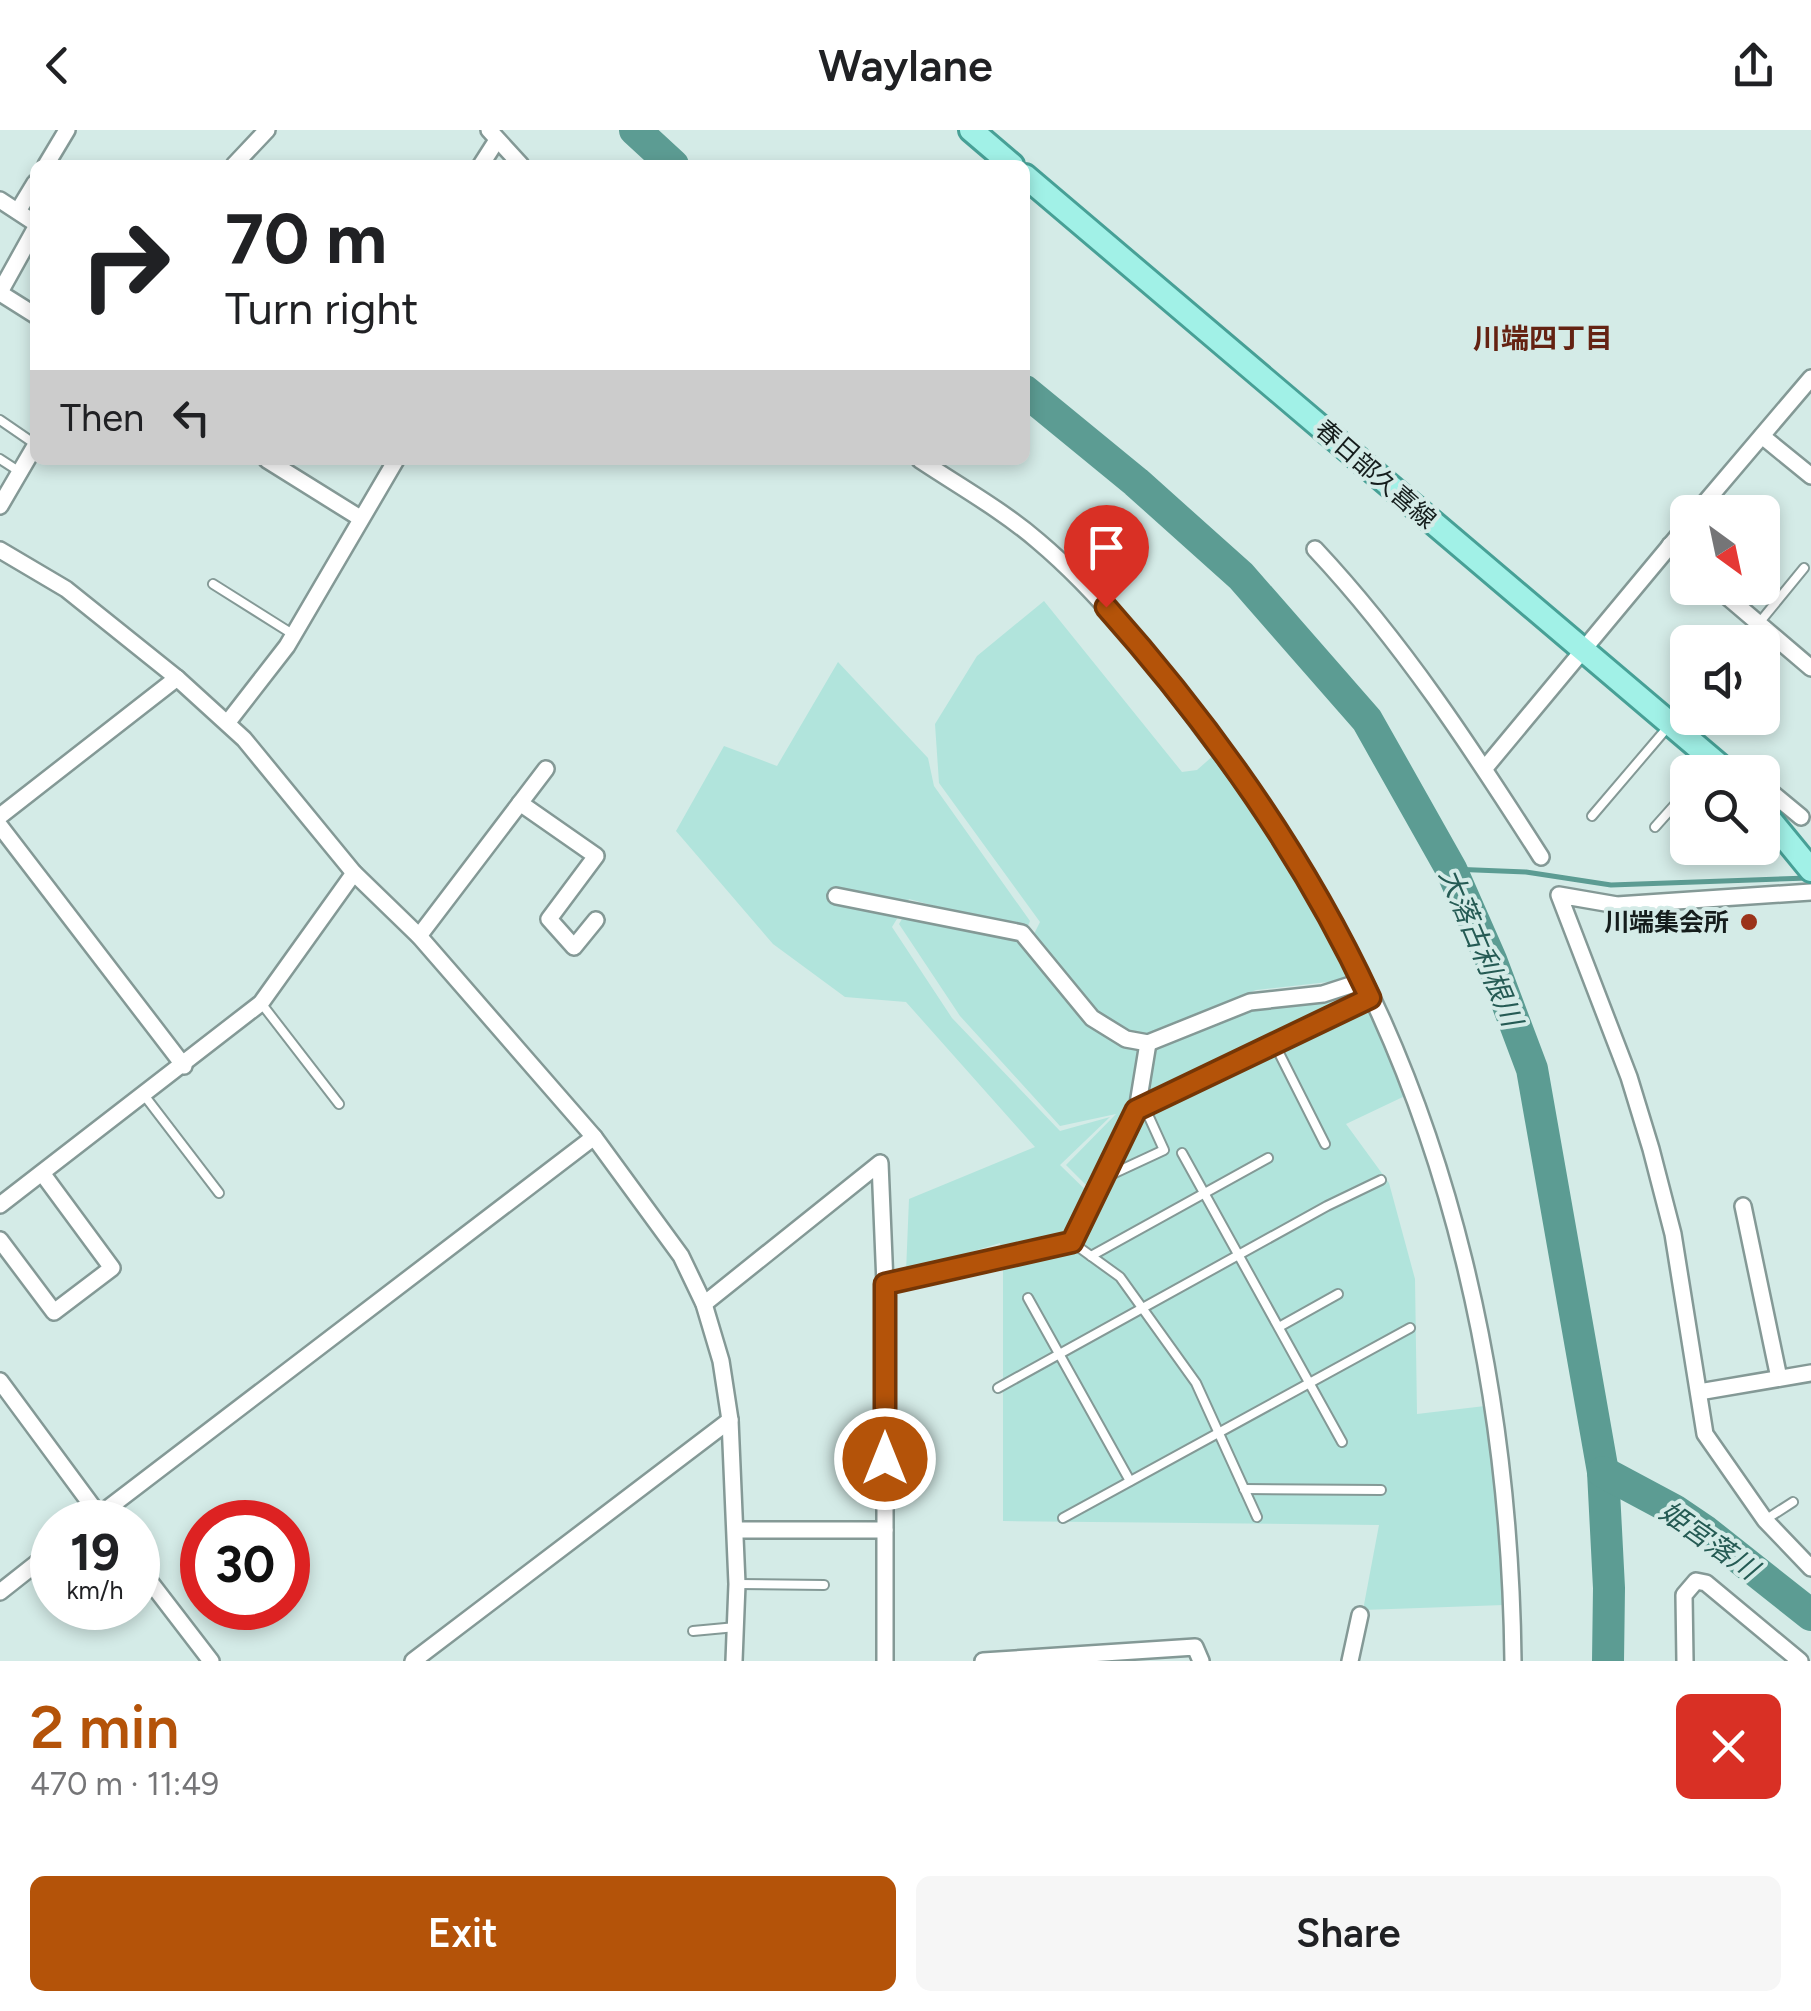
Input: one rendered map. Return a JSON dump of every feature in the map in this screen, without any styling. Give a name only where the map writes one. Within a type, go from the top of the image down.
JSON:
[{"type":"main road","points":[[971,130],[1006,160]]},
{"type":"main road","name":"春日部久喜線","points":[[1030,180],[1670,721]]},
{"type":"main road","name":"春日部久喜線","points":[[1683,735],[1703,755]]},
{"type":"main road","points":[[1780,821],[1811,870]]},
{"type":"street","points":[[49,160],[67,130]]},
{"type":"street","points":[[239,160],[267,130]]},
{"type":"street","points":[[483,160],[493,135],[516,160]]},
{"type":"street","points":[[18,212],[30,191]]},
{"type":"street","points":[[0,200],[30,222]]},
{"type":"street","points":[[30,235],[0,292],[30,312]]},
{"type":"street","points":[[1716,495],[1811,378]]},
{"type":"street","points":[[1762,436],[1811,476]]},
{"type":"street","points":[[0,506],[30,454]]},
{"type":"street","points":[[275,465],[360,518]]},
{"type":"street","points":[[228,722],[294,635],[393,465]]},
{"type":"street","points":[[927,465],[1036,539],[1123,626],[1260,805],[1315,890],[1363,981],[1415,1101],[1466,1263],[1510,1535],[1513,1661]]},
{"type":"street","points":[[1485,768],[1670,545]]},
{"type":"street","points":[[1315,548],[1403,651],[1485,768],[1541,857]]},
{"type":"street","points":[[0,550],[66,590],[228,722],[354,873],[419,936],[594,1138],[680,1256],[704,1304],[721,1361],[730,1420],[737,1584],[734,1661]]},
{"type":"street","points":[[1735,605],[1758,625]]},
{"type":"street","points":[[1780,643],[1811,668]]},
{"type":"street","points":[[0,816],[177,678]]},
{"type":"street","points":[[419,936],[546,769]]},
{"type":"street","points":[[520,803],[596,856],[549,919],[574,947],[596,920]]},
{"type":"street","points":[[1780,805],[1808,815]]},
{"type":"street","points":[[0,826],[184,1066]]},
{"type":"street","points":[[0,1205],[184,1066],[260,1003],[354,873]]},
{"type":"street","points":[[1811,892],[1617,905],[1559,895],[1630,1078],[1674,1234],[1709,1443],[1765,1520],[1811,1568]]},
{"type":"street","points":[[836,896],[1022,933],[1101,1026],[1126,1040],[1148,1042],[1250,1002],[1323,994],[1363,981]]},
{"type":"street","points":[[885,1284],[1072,1242],[1140,1108],[1148,1042]]},
{"type":"street","points":[[123,1500],[594,1138]]},
{"type":"street","points":[[704,1304],[880,1163],[885,1284],[886,1661]]},
{"type":"street","points":[[0,1240],[54,1312],[112,1268],[42,1173]]},
{"type":"street","points":[[1743,1206],[1779,1378]]},
{"type":"street","points":[[1698,1392],[1811,1373]]},
{"type":"street","points":[[0,1381],[83,1500]]},
{"type":"street","points":[[413,1661],[730,1420]]},
{"type":"street","points":[[736,1530],[885,1530]]},
{"type":"street","points":[[0,1592],[30,1568]]},
{"type":"street","points":[[1685,1661],[1684,1595],[1696,1580],[1706,1583],[1800,1661]]},
{"type":"street","points":[[160,1595],[210,1661]]},
{"type":"street","points":[[1350,1661],[1360,1615]]},
{"type":"street","points":[[983,1661],[1196,1647],[1201,1661]]},
{"type":"lane","points":[[0,420],[30,441]]},
{"type":"lane","points":[[0,459],[20,472]]},
{"type":"lane","points":[[1758,625],[1804,568]]},
{"type":"lane","points":[[214,584],[294,635]]},
{"type":"lane","points":[[1592,816],[1670,723]]},
{"type":"lane","points":[[1656,827],[1670,811]]},
{"type":"lane","points":[[1103,1178],[1164,1150],[1140,1108],[1370,998]]},
{"type":"lane","points":[[260,1003],[339,1104]]},
{"type":"lane","points":[[1274,1044],[1325,1144]]},
{"type":"lane","points":[[144,1095],[219,1193]]},
{"type":"lane","points":[[1182,1153],[1342,1442]]},
{"type":"lane","points":[[1091,1256],[1268,1158]]},
{"type":"lane","points":[[998,1388],[1381,1180]]},
{"type":"lane","points":[[1072,1242],[1120,1276],[1196,1383],[1257,1517]]},
{"type":"lane","points":[[1279,1327],[1338,1294]]},
{"type":"lane","points":[[1028,1298],[1130,1481]]},
{"type":"lane","points":[[1063,1518],[1410,1328]]},
{"type":"lane","points":[[1244,1490],[1381,1490]]},
{"type":"lane","points":[[1765,1520],[1792,1502]]},
{"type":"lane","points":[[737,1584],[824,1585]]},
{"type":"lane","points":[[693,1632],[736,1627]]},
{"type":"green space","points":[[1044,601],[1182,772],[1197,770],[1214,755],[1315,900],[1355,979],[1256,990],[1151,1034],[1101,1200],[1066,1165],[1116,1114],[1060,1126],[960,1016],[899,924],[909,907],[1031,940],[1040,922],[939,783],[935,724],[977,656]]},
{"type":"green space","points":[[838,662],[928,758],[934,786],[1030,921],[1026,931],[909,899],[892,927],[952,1018],[1060,1131],[1110,1117],[1060,1165],[1102,1206],[1153,1035],[1255,993],[1356,981],[1407,1095],[1346,1124],[1389,1183],[1415,1279],[1417,1414],[1485,1406],[1500,1504],[1504,1605],[1363,1610],[1379,1525],[1003,1521],[1000,1243],[906,1272],[909,1199],[1035,1147],[906,1002],[845,997],[773,944],[676,831],[724,746],[777,766]]},
{"type":"waterway","name":"大落古利根川","points":[[635,130],[668,160]]},
{"type":"waterway","name":"大落古利根川","points":[[1030,395],[1136,482],[1241,576],[1367,720],[1451,869],[1532,1069],[1603,1472],[1608,1661]]},
{"type":"waterway","points":[[1451,869],[1526,872],[1611,885],[1808,878]]},
{"type":"waterway","name":"姫宮落川","points":[[1603,1472],[1705,1531],[1811,1615]]},
{"type":"place","name":"川端集会所","points":[[1749,922]]},
{"type":"district","name":"川端四丁目","points":[[1543,338]]},
{"type":"route","points":[[885,1459],[885,1284],[1072,1242],[1136,1110],[1370,998],[1315,890],[1260,805],[1106,607]]}]
